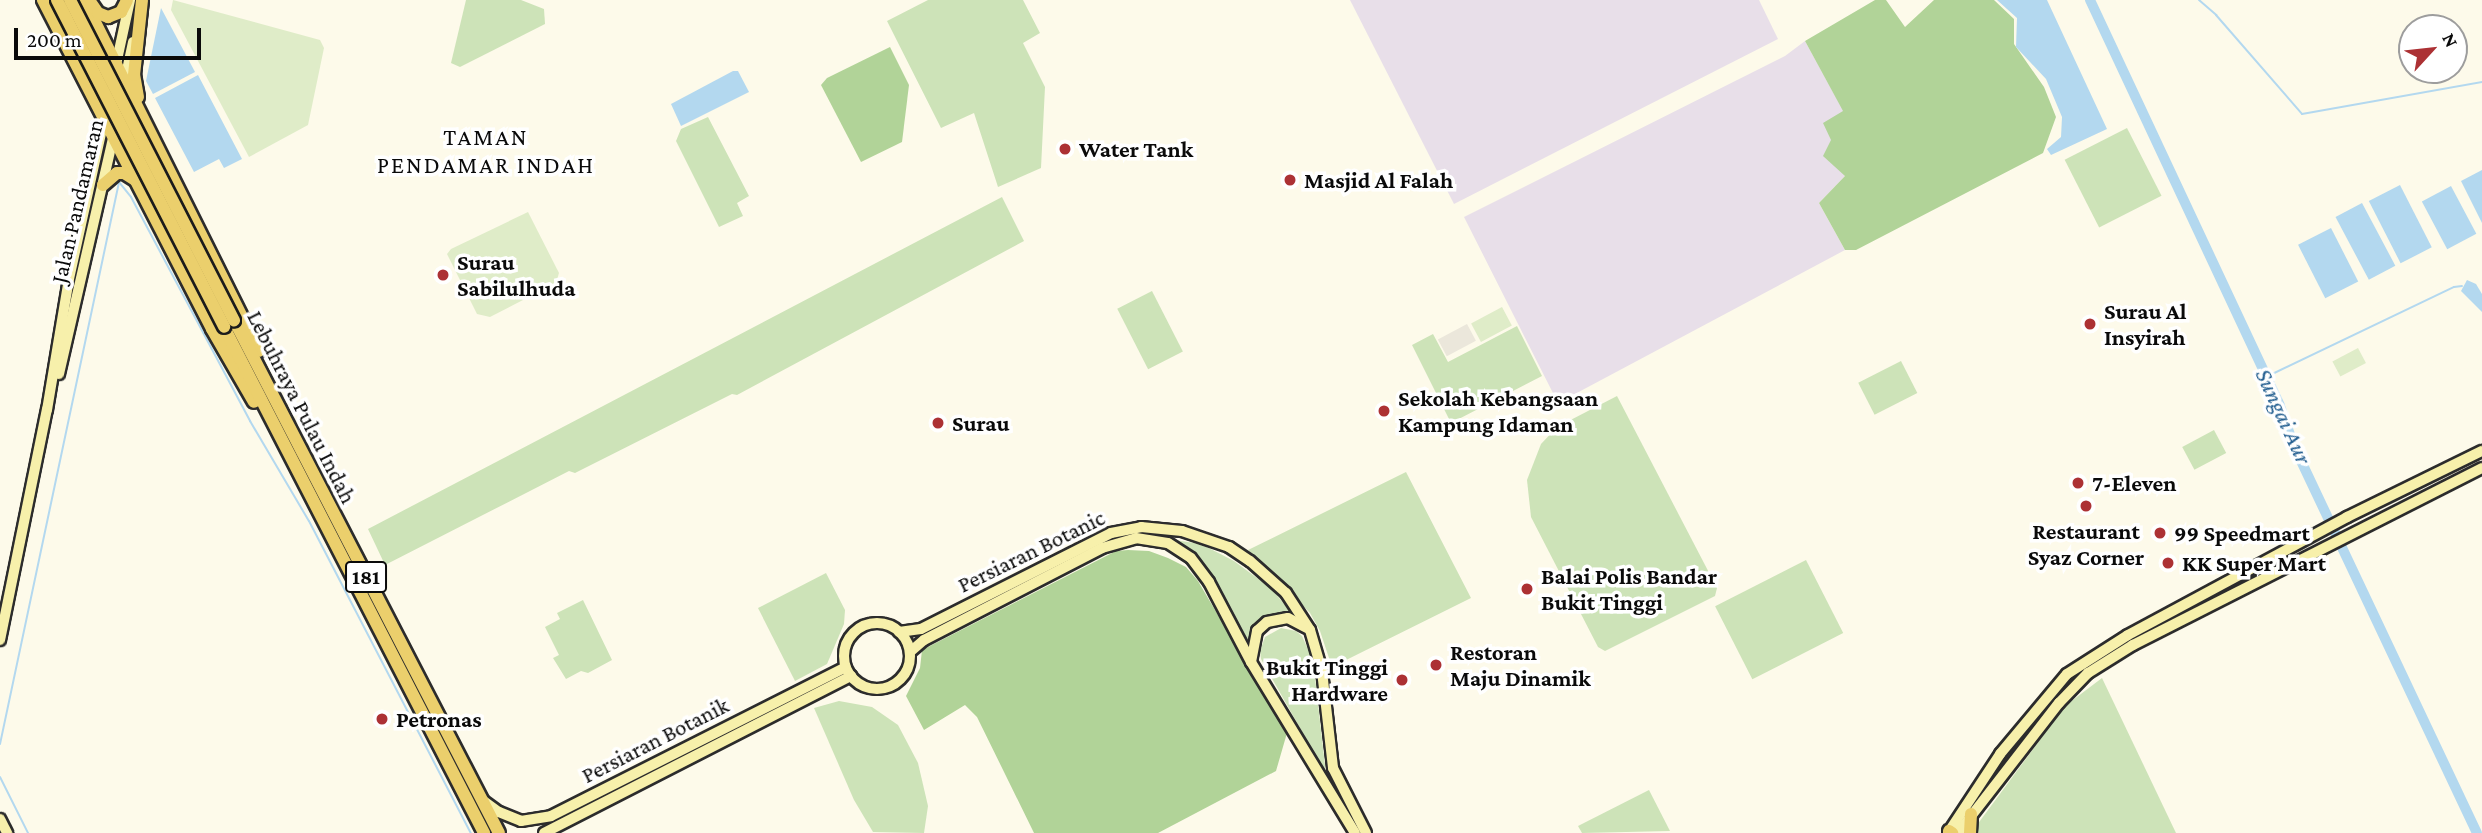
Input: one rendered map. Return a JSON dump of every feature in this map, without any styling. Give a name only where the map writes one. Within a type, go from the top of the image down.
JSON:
[{"type":"main road","points":[[43,0],[79,70],[111,118],[114,135],[237,372],[256,405],[280,435]]},
{"type":"main road","name":"Lebuhraya Pulau Indah","points":[[57,0],[294,439],[499,833]]},
{"type":"main road","name":"Lebuhraya Pulau Indah","points":[[70,0],[229,323],[280,435],[484,833]]},
{"type":"main road","points":[[86,0],[98,13],[108,17],[121,12],[129,0]]},
{"type":"main road","points":[[86,0],[116,65],[118,81],[148,127],[254,339],[294,439]]},
{"type":"main road","points":[[116,65],[129,0]]},
{"type":"main road","points":[[142,0],[135,89],[164,160]]},
{"type":"main road","name":"Jalan Pandamaran","points":[[0,640],[47,410],[69,279],[118,81],[142,0]]},
{"type":"main road","points":[[79,70],[118,81]]},
{"type":"main road","points":[[111,118],[148,127]]},
{"type":"main road","name":"Jalan Pandamaran","points":[[47,410],[55,390],[114,135]]},
{"type":"main road","points":[[103,185],[112,176],[121,173],[138,183]]},
{"type":"main road","points":[[152,211],[145,192],[157,176],[168,176],[182,197]]},
{"type":"main road","points":[[1952,833],[2000,754],[2067,674],[2129,635],[2323,533],[2347,517],[2482,451]]},
{"type":"main road","points":[[1952,833],[1971,814],[2059,703],[2088,673],[2133,645],[2482,468]]},
{"type":"main road","name":"Persiaran Botanic","points":[[899,632],[921,629],[1111,533],[1141,527],[1195,534],[1229,547],[1286,593],[1310,630],[1322,671],[1333,768],[1366,833]]},
{"type":"main road","name":"Persiaran Botanic","points":[[910,652],[924,640],[1102,548],[1123,540],[1144,539],[1168,543],[1199,567],[1251,662],[1355,833]]},
{"type":"main road","points":[[1251,662],[1257,631],[1267,622],[1289,618],[1310,630]]},
{"type":"main road","points":[[885,624],[899,632],[910,652],[906,672],[887,688],[867,687],[848,672],[845,649],[848,640],[861,627],[885,624]]},
{"type":"main road","points":[[544,833],[848,672]]},
{"type":"main road","name":"Persiaran Botanik","points":[[481,799],[499,812],[521,821],[551,816],[848,672]]},
{"type":"main road","points":[[1970,833],[1971,814]]},
{"type":"main road","points":[[0,819],[7,833]]},
{"type":"shaded area","points":[[1350,0],[1759,0],[1778,39],[1454,204]]},
{"type":"shaded area","points":[[1805,41],[1844,112],[1832,140],[1845,176],[1819,203],[1845,250],[1558,403],[1464,217],[1785,56]]},
{"type":"shaded area","points":[[1467,324],[1476,341],[1447,356],[1438,339]]},
{"type":"green space","points":[[173,0],[320,40],[324,48],[308,125],[249,157],[171,10]]},
{"type":"green space","points":[[466,0],[521,0],[544,9],[545,24],[460,67],[451,63]]},
{"type":"green space","points":[[928,0],[1023,0],[1040,33],[1023,43],[1045,87],[1041,168],[998,187],[974,113],[941,128],[887,21]]},
{"type":"green space","points":[[1875,0],[1886,0],[1905,27],[1934,0],[1994,0],[2014,19],[2014,44],[2044,87],[2056,117],[2043,153],[1856,250],[1845,250],[1819,203],[1845,176],[1823,156],[1831,140],[1823,123],[1843,111],[1805,41]]},
{"type":"green space","points":[[890,47],[909,85],[902,142],[861,162],[821,85],[827,78]]},
{"type":"green space","points":[[708,117],[749,196],[737,203],[743,216],[719,227],[676,141],[681,129]]},
{"type":"green space","points":[[2127,128],[2162,196],[2099,227],[2065,160]]},
{"type":"green space","points":[[1002,197],[1024,241],[737,395],[732,394],[575,473],[569,471],[385,565],[368,529]]},
{"type":"green space","points":[[528,212],[559,273],[556,283],[490,317],[477,314],[447,254],[451,249]]},
{"type":"green space","points":[[1152,291],[1183,352],[1148,369],[1117,309]]},
{"type":"green space","points":[[1502,307],[1512,326],[1481,342],[1471,323]]},
{"type":"green space","points":[[1517,326],[1542,376],[1451,423],[1412,345],[1433,334],[1448,362]]},
{"type":"green space","points":[[2358,348],[2366,363],[2340,377],[2332,362]]},
{"type":"green space","points":[[1901,361],[1917,393],[1875,415],[1858,383]]},
{"type":"green space","points":[[1617,396],[1717,588],[1715,596],[1605,651],[1598,647],[1531,517],[1527,480],[1541,444],[1557,427]]},
{"type":"green space","points":[[2214,430],[2226,453],[2194,470],[2182,447]]},
{"type":"green space","points":[[1406,472],[1471,598],[1332,667],[1320,631],[1310,613],[1248,550]]},
{"type":"green space","points":[[1168,539],[1201,544],[1234,561],[1272,589],[1292,614],[1277,615],[1255,629],[1246,641],[1204,566],[1189,550]]},
{"type":"green space","points":[[1116,551],[1149,551],[1168,558],[1186,567],[1198,581],[1287,733],[1276,771],[1158,833],[1034,833],[977,717],[965,705],[924,730],[906,696],[920,668],[922,650]]},
{"type":"green space","points":[[1806,560],[1843,633],[1752,679],[1715,606]]},
{"type":"green space","points":[[826,573],[845,610],[844,624],[827,664],[795,681],[758,608]]},
{"type":"green space","points":[[583,600],[612,660],[588,673],[581,671],[566,679],[553,658],[559,655],[545,627],[560,619],[557,613]]},
{"type":"green space","points":[[1281,628],[1296,631],[1302,636],[1313,660],[1326,774],[1261,659],[1260,651],[1265,637]]},
{"type":"green space","points":[[2102,678],[2176,833],[1971,833],[2065,706]]},
{"type":"green space","points":[[839,701],[872,707],[898,725],[918,763],[928,806],[924,833],[873,832],[854,800],[814,708]]},
{"type":"green space","points":[[1649,790],[1670,831],[1582,833],[1578,826]]},
{"type":"water","points":[[1997,0],[2047,0],[2107,129],[2051,155],[2047,149],[2061,137],[2062,117],[2046,79],[2016,47],[2017,18]]},
{"type":"water","points":[[161,8],[195,72],[153,94],[146,81]]},
{"type":"water","points":[[733,71],[738,71],[749,92],[681,126],[671,104]]},
{"type":"water","points":[[198,75],[242,159],[224,168],[219,159],[194,172],[155,98]]},
{"type":"water","points":[[2482,170],[2482,223],[2461,181]]},
{"type":"water","points":[[2400,185],[2432,247],[2401,263],[2369,201]]},
{"type":"water","points":[[2451,186],[2476,234],[2447,249],[2422,201]]},
{"type":"water","points":[[2362,203],[2395,266],[2369,280],[2336,217]]},
{"type":"water","points":[[2331,228],[2358,281],[2325,298],[2298,245]]},
{"type":"water","points":[[2467,280],[2476,284],[2482,294],[2482,312],[2461,291]]},
{"type":"waterway","name":"Sungai Aur","points":[[2090,0],[2280,406],[2294,446],[2477,833]]},
{"type":"waterway","points":[[2199,0],[2216,15],[2302,114],[2482,82]]},
{"type":"waterway","points":[[0,744],[119,182],[131,197],[250,421],[309,521],[471,833]]},
{"type":"waterway","points":[[2266,377],[2454,287],[2462,286]]},
{"type":"waterway","points":[[0,777],[28,833]]},
{"type":"place","name":"Water Tank","points":[[1065,149]]},
{"type":"place","name":"Masjid Al Falah","points":[[1290,180]]},
{"type":"place","name":"Surau Sabilulhuda","points":[[443,275]]},
{"type":"place","name":"Surau Al Insyirah","points":[[2090,324]]},
{"type":"place","name":"Sekolah Kebangsaan Kampung Idaman","points":[[1384,411]]},
{"type":"place","name":"Surau","points":[[938,423]]},
{"type":"place","name":"7-Eleven","points":[[2078,483]]},
{"type":"place","name":"Restaurant Syaz Corner","points":[[2086,506]]},
{"type":"place","name":"99 Speedmart","points":[[2160,533]]},
{"type":"place","name":"KK Super Mart","points":[[2168,563]]},
{"type":"place","name":"Balai Polis Bandar Bukit Tinggi","points":[[1527,589]]},
{"type":"place","name":"Restoran Maju Dinamik","points":[[1436,665]]},
{"type":"place","name":"Bukit Tinggi Hardware","points":[[1402,680]]},
{"type":"place","name":"Petronas","points":[[382,719]]},
{"type":"district","name":"TAMAN PENDAMAR INDAH","points":[[486,151]]}]
